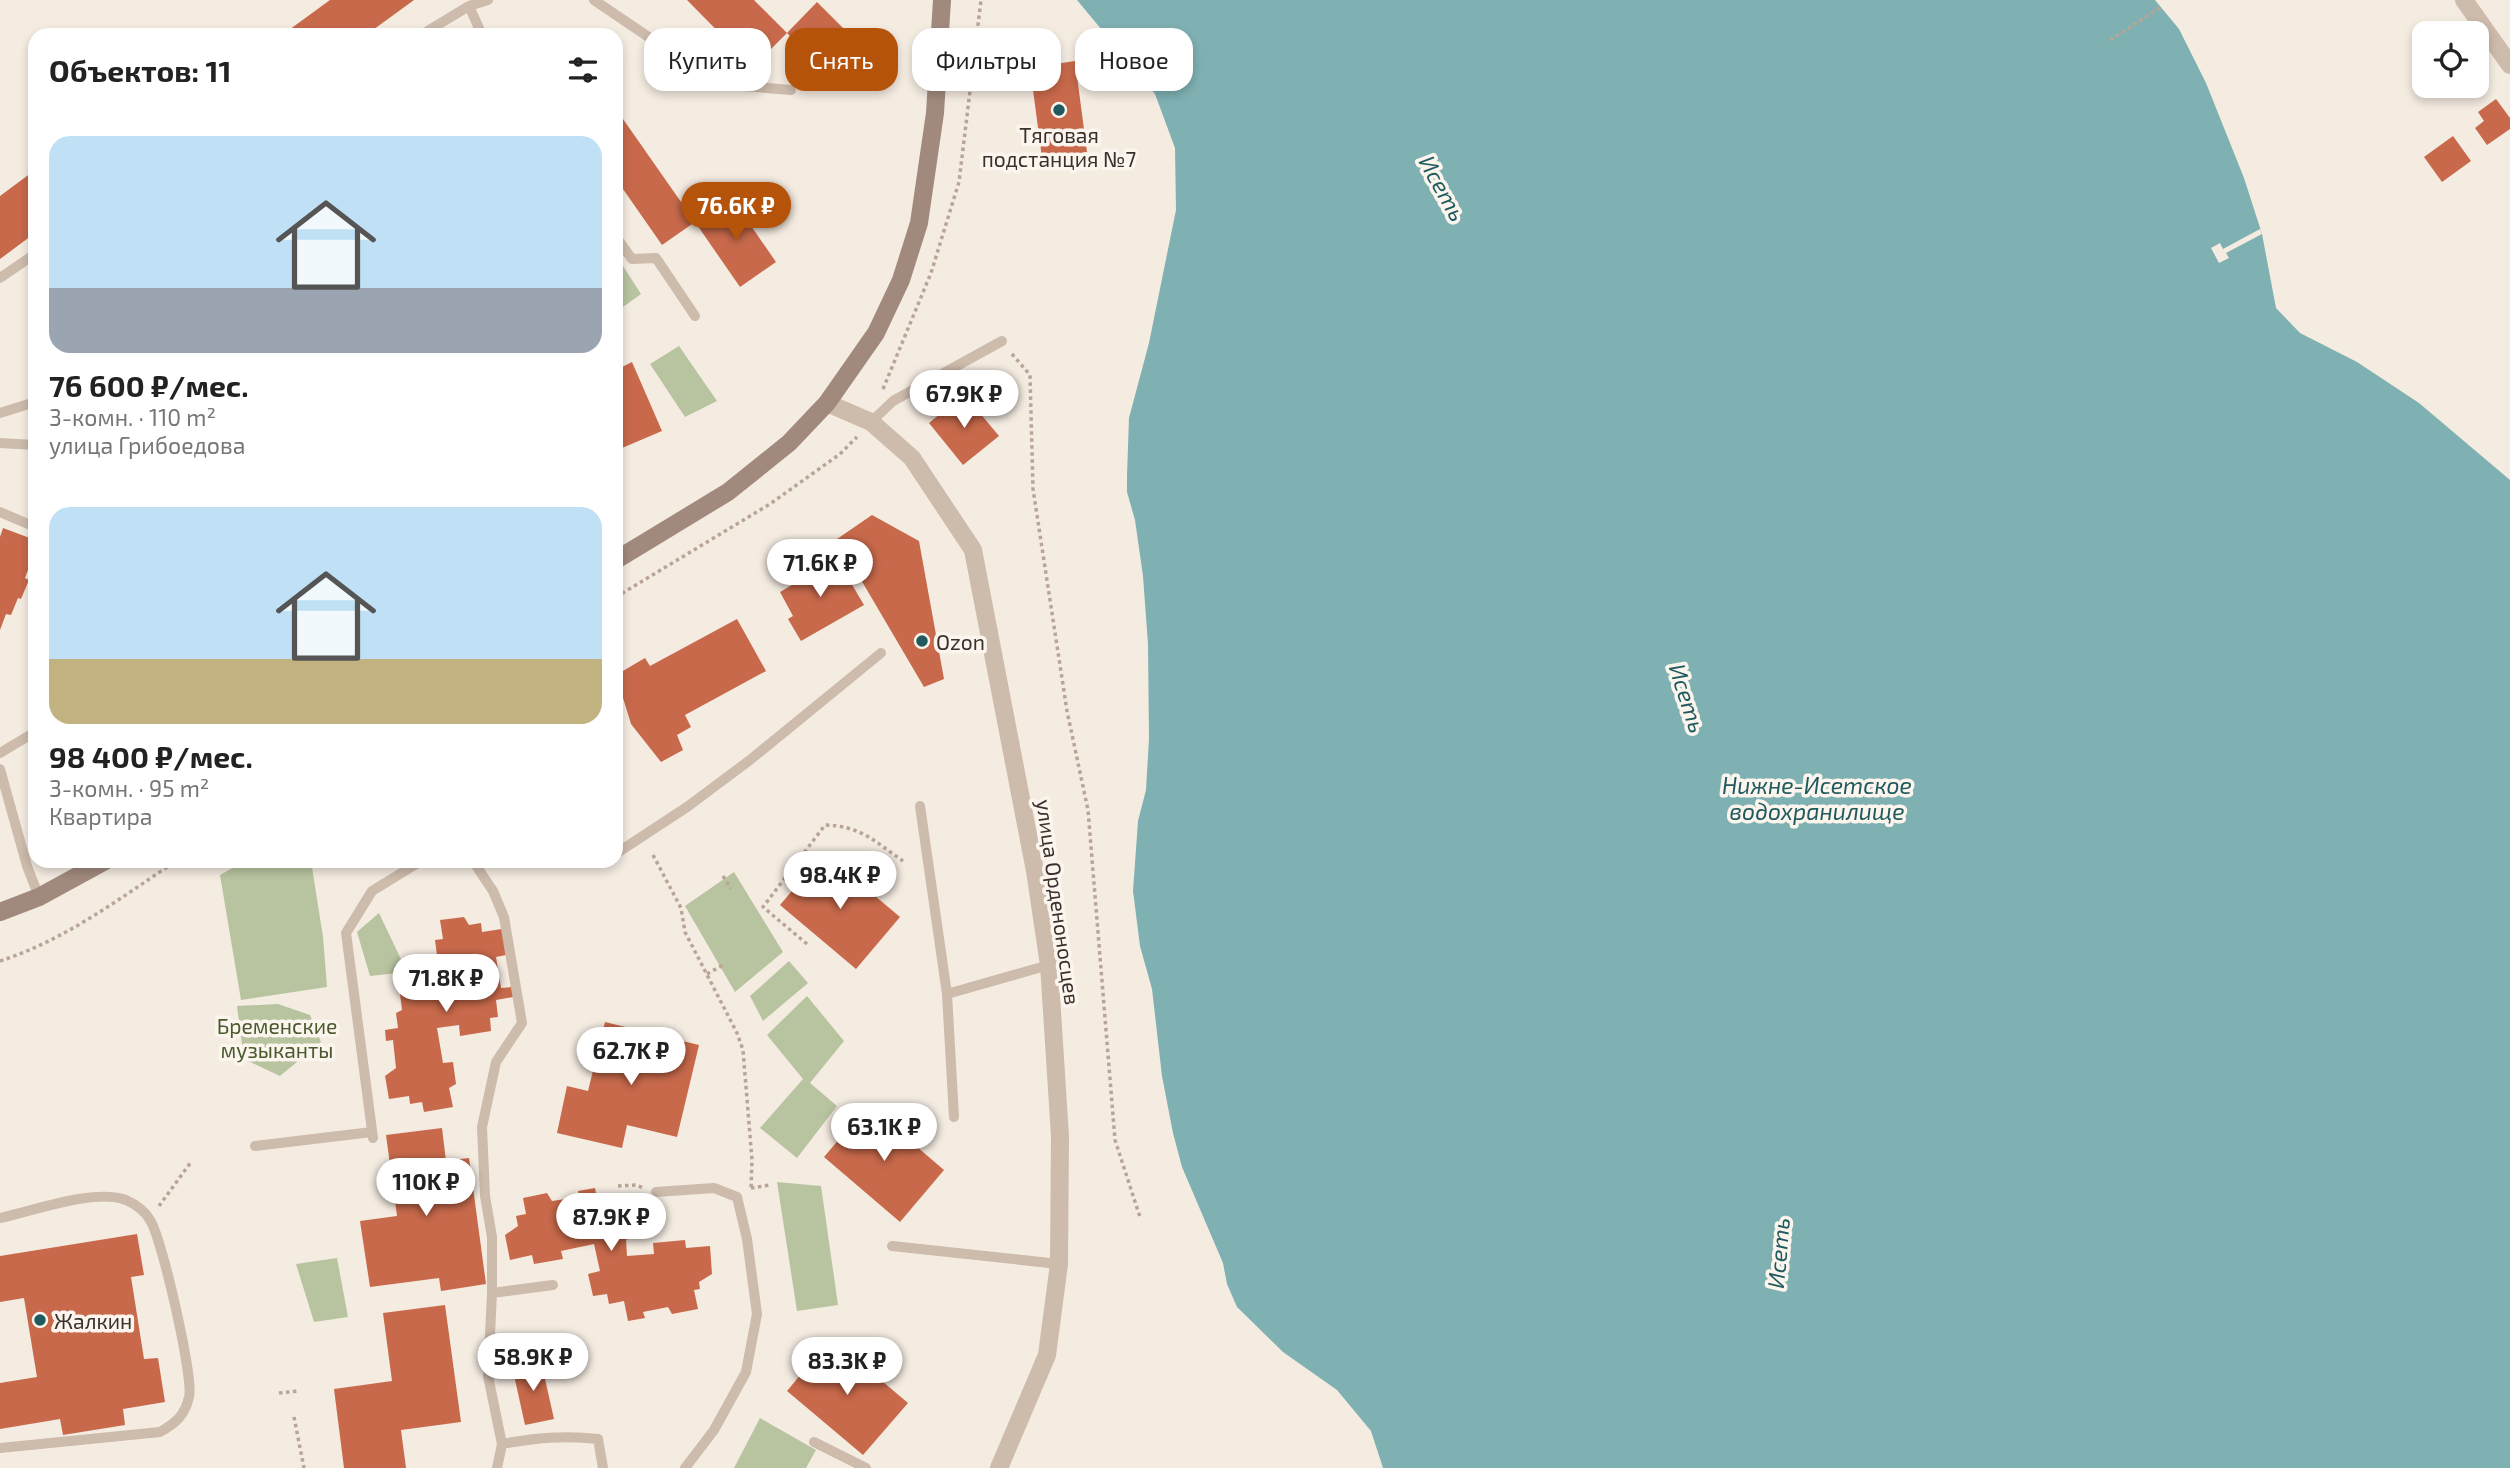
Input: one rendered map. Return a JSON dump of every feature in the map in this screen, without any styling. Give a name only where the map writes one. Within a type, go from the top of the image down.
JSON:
[{"type":"main road","points":[[623,556],[728,492],[789,443],[827,402],[876,333],[901,280],[919,223],[935,113],[942,0]]},
{"type":"main road","points":[[0,912],[39,897],[92,868]]},
{"type":"street","points":[[2464,0],[2510,65]]},
{"type":"street","name":"улица Орденоносцев","points":[[827,402],[871,422],[912,458],[973,550],[1035,871],[1049,965],[1060,1136],[1059,1264],[1047,1355],[999,1468]]},
{"type":"lane","points":[[433,28],[469,6],[488,0]]},
{"type":"lane","points":[[594,0],[718,84],[785,90]]},
{"type":"lane","points":[[469,6],[479,28]]},
{"type":"lane","points":[[623,247],[632,260],[656,258],[695,316]]},
{"type":"lane","points":[[0,278],[28,259]]},
{"type":"lane","points":[[871,422],[893,401],[1002,341]]},
{"type":"lane","points":[[0,413],[28,404]]},
{"type":"lane","points":[[0,443],[28,445]]},
{"type":"lane","points":[[0,512],[28,524]]},
{"type":"lane","points":[[623,849],[687,807],[750,760],[881,653]]},
{"type":"lane","points":[[0,753],[28,736]]},
{"type":"lane","points":[[0,769],[27,866],[39,897]]},
{"type":"lane","points":[[920,806],[947,994],[954,1117]]},
{"type":"lane","points":[[255,1146],[372,1135],[346,933],[372,891],[410,868]]},
{"type":"lane","points":[[478,868],[504,917],[522,1023],[496,1062],[482,1127],[485,1196],[492,1237],[488,1376],[502,1444],[497,1468]]},
{"type":"lane","points":[[947,994],[1049,965]]},
{"type":"lane","points":[[656,1192],[714,1188],[737,1197],[747,1239],[757,1314],[746,1372],[714,1430],[685,1468]]},
{"type":"lane","points":[[0,1219],[103,1195],[124,1199],[138,1206],[150,1219],[173,1294],[191,1393],[184,1415],[160,1432],[0,1448]]},
{"type":"lane","points":[[892,1246],[1059,1264]]},
{"type":"lane","points":[[492,1293],[553,1285]]},
{"type":"lane","points":[[502,1444],[545,1436],[598,1439],[603,1468]]},
{"type":"lane","points":[[814,1442],[866,1468]]},
{"type":"path","points":[[2110,40],[2161,8]]},
{"type":"path","points":[[1002,341],[1030,375],[1033,489],[1061,674],[1088,810],[1115,1140],[1140,1217]]},
{"type":"path","points":[[807,944],[763,907],[825,825],[844,825],[858,830],[903,861]]},
{"type":"path","points":[[653,855],[681,908],[685,932],[737,1033],[743,1050],[752,1160],[751,1188]]},
{"type":"path","points":[[0,961],[30,951],[84,923],[166,868]]},
{"type":"path","points":[[723,876],[731,889]]},
{"type":"path","points":[[707,974],[723,965]]},
{"type":"path","points":[[150,1219],[191,1163]]},
{"type":"path","points":[[618,1186],[636,1185]]},
{"type":"path","points":[[737,1197],[751,1188],[770,1185]]},
{"type":"path","points":[[279,1393],[298,1391]]},
{"type":"path","points":[[294,1417],[304,1468]]},
{"type":"green space","points":[[623,266],[641,294],[623,307]]},
{"type":"green space","points":[[679,346],[717,401],[685,417],[650,364]]},
{"type":"green space","points":[[232,868],[312,868],[323,937],[327,987],[241,1000],[220,875]]},
{"type":"green space","points":[[734,872],[783,952],[735,992],[685,906]]},
{"type":"green space","points":[[379,913],[407,972],[370,976],[357,932]]},
{"type":"green space","points":[[789,961],[808,983],[763,1021],[750,996]]},
{"type":"green space","points":[[807,996],[844,1041],[810,1083],[837,1106],[797,1158],[760,1128],[803,1079],[767,1035]]},
{"type":"green space","name":"Бременские музыканты","points":[[278,1004],[310,1015],[321,1042],[280,1076],[244,1059],[237,1006]]},
{"type":"green space","points":[[777,1182],[821,1186],[838,1305],[797,1311]]},
{"type":"green space","points":[[337,1258],[348,1317],[314,1322],[296,1264]]},
{"type":"green space","points":[[760,1418],[816,1450],[806,1468],[734,1468]]},
{"type":"water","name":"Нижне-Исетское водохранилище","points":[[1077,0],[2155,0],[2179,29],[2206,83],[2244,178],[2262,234],[2276,308],[2300,333],[2357,362],[2419,403],[2510,480],[2510,1468],[1383,1468],[1371,1431],[1337,1390],[1283,1352],[1237,1307],[1227,1284],[1223,1263],[1182,1167],[1173,1133],[1162,1076],[1152,989],[1140,946],[1133,891],[1138,821],[1146,790],[1149,739],[1148,644],[1143,576],[1135,520],[1127,492],[1127,476],[1129,418],[1149,343],[1176,210],[1175,148],[1153,91],[1193,91],[1193,28],[1100,28]]},
{"type":"pier","points":[[2260,229],[2262,234],[2226,253],[2229,258],[2219,263],[2211,248],[2220,243],[2223,249]]},
{"type":"building","points":[[330,0],[414,0],[376,28],[292,28]]},
{"type":"building","points":[[687,0],[754,0],[785,31],[785,35],[771,49],[771,28],[715,28]]},
{"type":"building","points":[[817,2],[843,28],[792,28]]},
{"type":"building","name":"Тяговая подстанция №7","points":[[1075,61],[1075,91],[1079,91],[1087,152],[1042,158],[1033,91],[1061,91],[1061,63]]},
{"type":"building","points":[[2496,99],[2510,118],[2510,129],[2487,145],[2475,128],[2484,121],[2478,112]]},
{"type":"building","points":[[623,119],[695,222],[662,245],[623,189]]},
{"type":"building","points":[[2453,136],[2471,161],[2442,182],[2424,157]]},
{"type":"building","points":[[28,175],[28,238],[0,259],[0,196]]},
{"type":"building","points":[[731,197],[776,262],[740,287],[695,222]]},
{"type":"building","points":[[632,362],[662,431],[623,448],[623,366]]},
{"type":"building","points":[[964,394],[999,436],[963,465],[929,423]]},
{"type":"building","points":[[872,515],[919,541],[944,679],[924,687],[837,539]]},
{"type":"building","points":[[3,528],[28,537],[28,570],[25,578],[28,582],[11,615],[6,614],[0,630],[0,537]]},
{"type":"building","points":[[837,559],[864,605],[801,641],[788,619],[793,616],[780,592],[797,582],[795,578],[817,566],[819,570]]},
{"type":"building","points":[[737,619],[766,671],[685,715],[691,727],[677,735],[683,750],[661,762],[631,724],[623,698],[623,671],[645,658],[650,666]]},
{"type":"building","points":[[824,853],[900,917],[856,969],[780,905]]},
{"type":"building","points":[[464,917],[469,925],[481,923],[482,932],[502,929],[506,955],[496,957],[501,988],[512,987],[513,997],[496,1000],[498,1017],[490,1018],[491,1031],[460,1036],[459,1025],[437,1028],[443,1063],[453,1062],[456,1084],[449,1088],[453,1107],[424,1112],[422,1102],[410,1104],[409,1096],[389,1099],[385,1076],[396,1068],[393,1040],[386,1041],[385,1030],[398,1028],[396,1013],[402,1010],[400,994],[427,990],[428,999],[452,996],[447,962],[438,963],[435,940],[443,939],[440,920]]},
{"type":"building","points":[[605,1022],[699,1045],[677,1137],[627,1125],[622,1148],[557,1133],[567,1086],[588,1091]]},
{"type":"building","points":[[868,1105],[944,1170],[900,1222],[824,1157]]},
{"type":"building","points":[[442,1128],[446,1161],[469,1158],[486,1284],[441,1291],[439,1278],[370,1287],[360,1221],[397,1216],[386,1135]]},
{"type":"building","points":[[595,1188],[598,1204],[610,1202],[614,1208],[626,1206],[632,1237],[626,1240],[627,1256],[654,1254],[653,1243],[685,1240],[686,1248],[710,1246],[712,1274],[699,1282],[700,1289],[694,1290],[698,1309],[672,1314],[668,1307],[643,1312],[645,1318],[628,1321],[624,1301],[609,1304],[607,1294],[593,1296],[588,1274],[600,1271],[594,1244],[561,1251],[563,1259],[534,1264],[532,1255],[510,1260],[505,1235],[518,1226],[516,1216],[526,1214],[523,1198],[547,1193],[552,1201],[579,1197],[578,1191]]},
{"type":"building","points":[[137,1234],[144,1275],[131,1277],[144,1359],[158,1358],[165,1402],[123,1409],[125,1425],[63,1435],[60,1419],[0,1429],[0,1383],[37,1377],[24,1298],[0,1302],[0,1256]]},
{"type":"building","points":[[445,1305],[461,1422],[401,1430],[406,1468],[344,1468],[334,1389],[392,1381],[383,1313]]},
{"type":"building","points":[[831,1338],[908,1403],[863,1455],[787,1391]]},
{"type":"building","points":[[541,1361],[554,1419],[525,1425],[512,1366]]},
{"type":"place","name":"Тяговая подстанция №7","points":[[1059,110]]},
{"type":"place","name":"Ozon","points":[[922,641]]},
{"type":"place","name":"Жалкин","points":[[40,1320]]},
{"type":"water label","name":"Исеть","points":[[1443,188]]},
{"type":"water label","name":"Исеть","points":[[1688,698]]},
{"type":"water label","name":"Исеть","points":[[1778,1253]]}]
